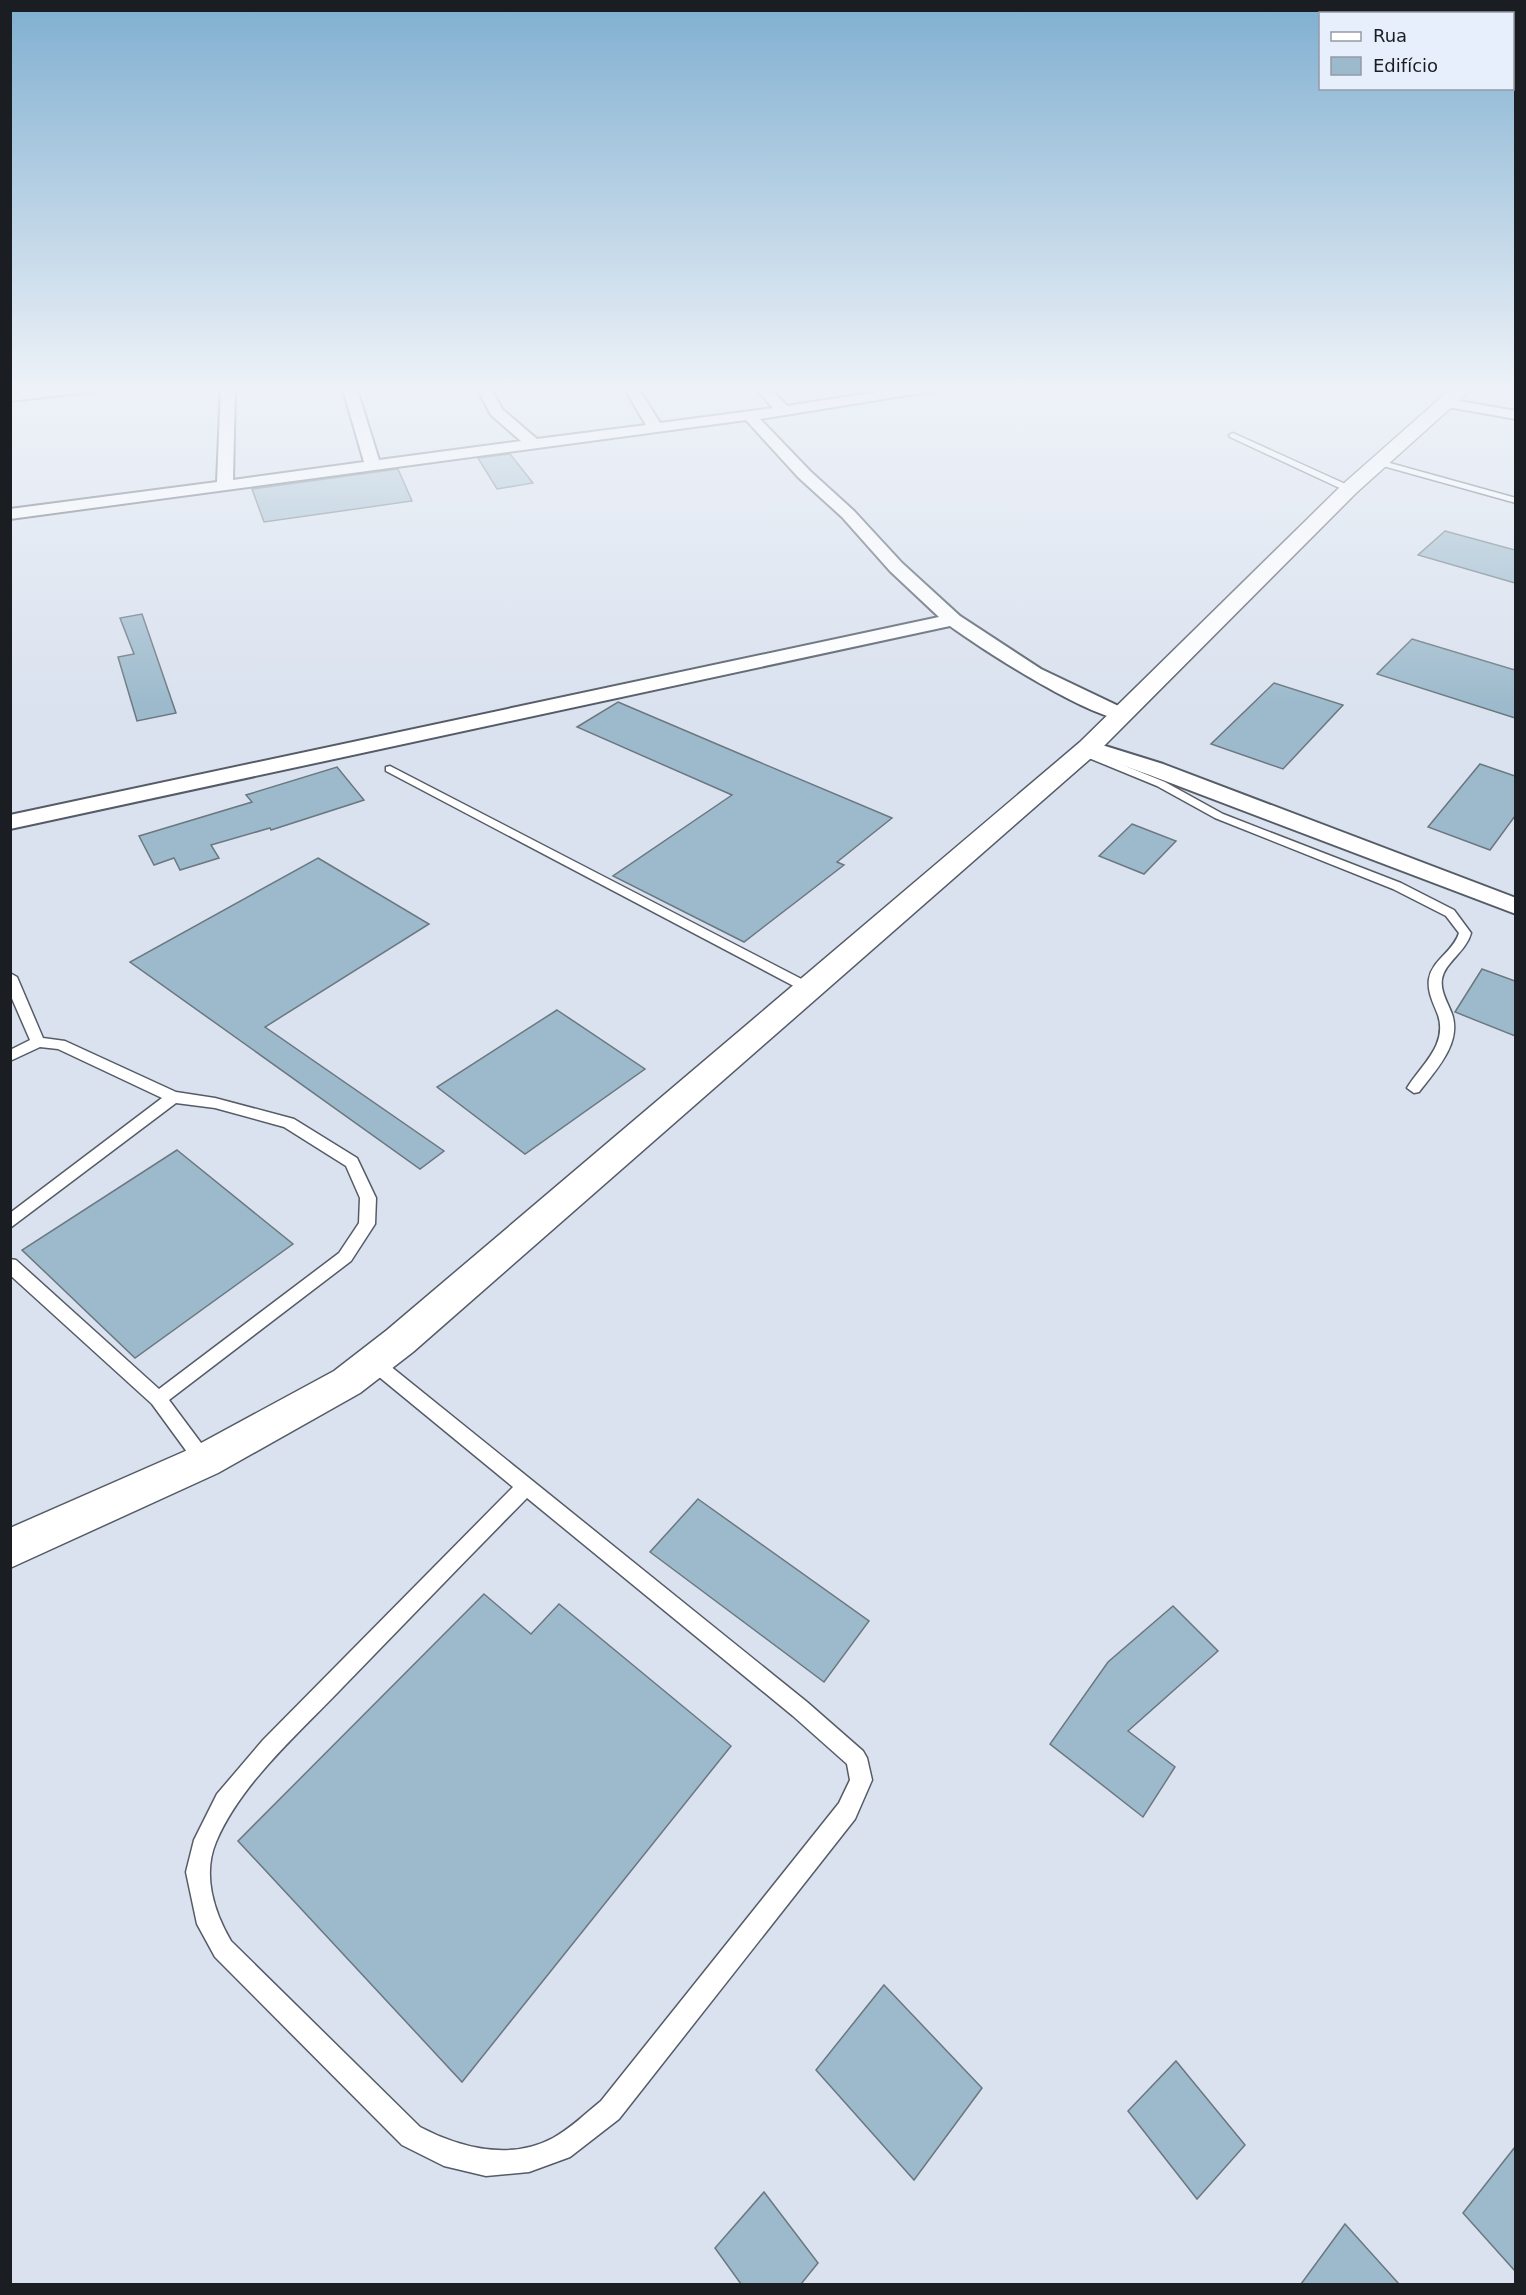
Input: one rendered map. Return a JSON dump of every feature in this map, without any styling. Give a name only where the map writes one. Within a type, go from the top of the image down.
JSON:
[{"type":"street","points":[[10,514],[170,493]]},
{"type":"street","points":[[825,493],[848,514],[896,567],[953,620],[996,651],[1031,672],[1122,715]]},
{"type":"street","points":[[10,1549],[204,1461],[346,1382],[373,1362],[1086,749],[1345,493]]},
{"type":"street","points":[[10,822],[953,620]]},
{"type":"street","points":[[1086,749],[1155,769],[1515,907]]},
{"type":"lane","points":[[1487,493],[1515,501]]},
{"type":"lane","points":[[1086,749],[1161,784],[1219,816],[1397,886],[1450,913],[1465,933],[1463,946],[1442,966],[1437,974],[1434,987],[1445,1012],[1448,1037],[1427,1072],[1414,1088]]},
{"type":"lane","points":[[390,769],[810,988]]},
{"type":"lane","points":[[10,977],[38,1042]]},
{"type":"lane","points":[[10,1056],[38,1042],[60,1044],[173,1097],[215,1103],[289,1123],[352,1162],[368,1198],[367,1224],[345,1257],[158,1399]]},
{"type":"lane","points":[[10,1221],[173,1097]]},
{"type":"lane","points":[[10,1265],[158,1399],[204,1461]]},
{"type":"lane","points":[[373,1362],[526,1486],[800,1709],[856,1758],[861,1780],[847,1811],[610,2110],[561,2148],[529,2159],[486,2163],[444,2153],[411,2136],[223,1949],[208,1924],[197,1872],[206,1840],[225,1802],[270,1747],[526,1486]]},
{"type":"building","points":[[253,493],[409,493],[412,501],[264,522]]},
{"type":"building","points":[[1445,531],[1515,550],[1515,583],[1418,555]]},
{"type":"building","points":[[142,614],[176,713],[137,721],[118,657],[134,654],[120,618]]},
{"type":"building","points":[[1412,639],[1515,670],[1515,718],[1377,674]]},
{"type":"building","points":[[1274,683],[1343,705],[1283,769],[1211,744]]},
{"type":"building","points":[[618,702],[892,818],[837,862],[844,865],[744,942],[613,876],[732,795],[577,727]]},
{"type":"building","points":[[1480,764],[1515,776],[1515,816],[1490,850],[1428,827]]},
{"type":"building","points":[[337,767],[364,800],[271,830],[270,828],[211,845],[219,858],[180,870],[174,858],[154,865],[139,836],[252,802],[246,795]]},
{"type":"building","points":[[1132,824],[1176,841],[1144,874],[1099,856]]},
{"type":"building","points":[[318,858],[429,924],[265,1027],[444,1151],[420,1169],[130,962]]},
{"type":"building","points":[[1482,969],[1515,981],[1515,1036],[1455,1012]]},
{"type":"building","points":[[557,1010],[645,1069],[525,1154],[437,1087]]},
{"type":"building","points":[[177,1150],[293,1244],[135,1358],[22,1250]]},
{"type":"building","points":[[698,1499],[869,1621],[824,1682],[650,1552]]},
{"type":"building","points":[[484,1594],[531,1634],[559,1604],[731,1746],[462,2082],[238,1841]]},
{"type":"building","points":[[1173,1606],[1218,1651],[1128,1731],[1175,1767],[1143,1817],[1050,1744],[1108,1662]]},
{"type":"building","points":[[884,1985],[982,2088],[914,2180],[816,2070]]},
{"type":"building","points":[[1176,2061],[1245,2145],[1197,2199],[1128,2111]]},
{"type":"building","points":[[1515,2147],[1515,2271],[1463,2213]]},
{"type":"building","points":[[764,2192],[818,2263],[801,2284],[741,2284],[715,2248]]},
{"type":"building","points":[[1345,2224],[1399,2284],[1301,2284]]}]
